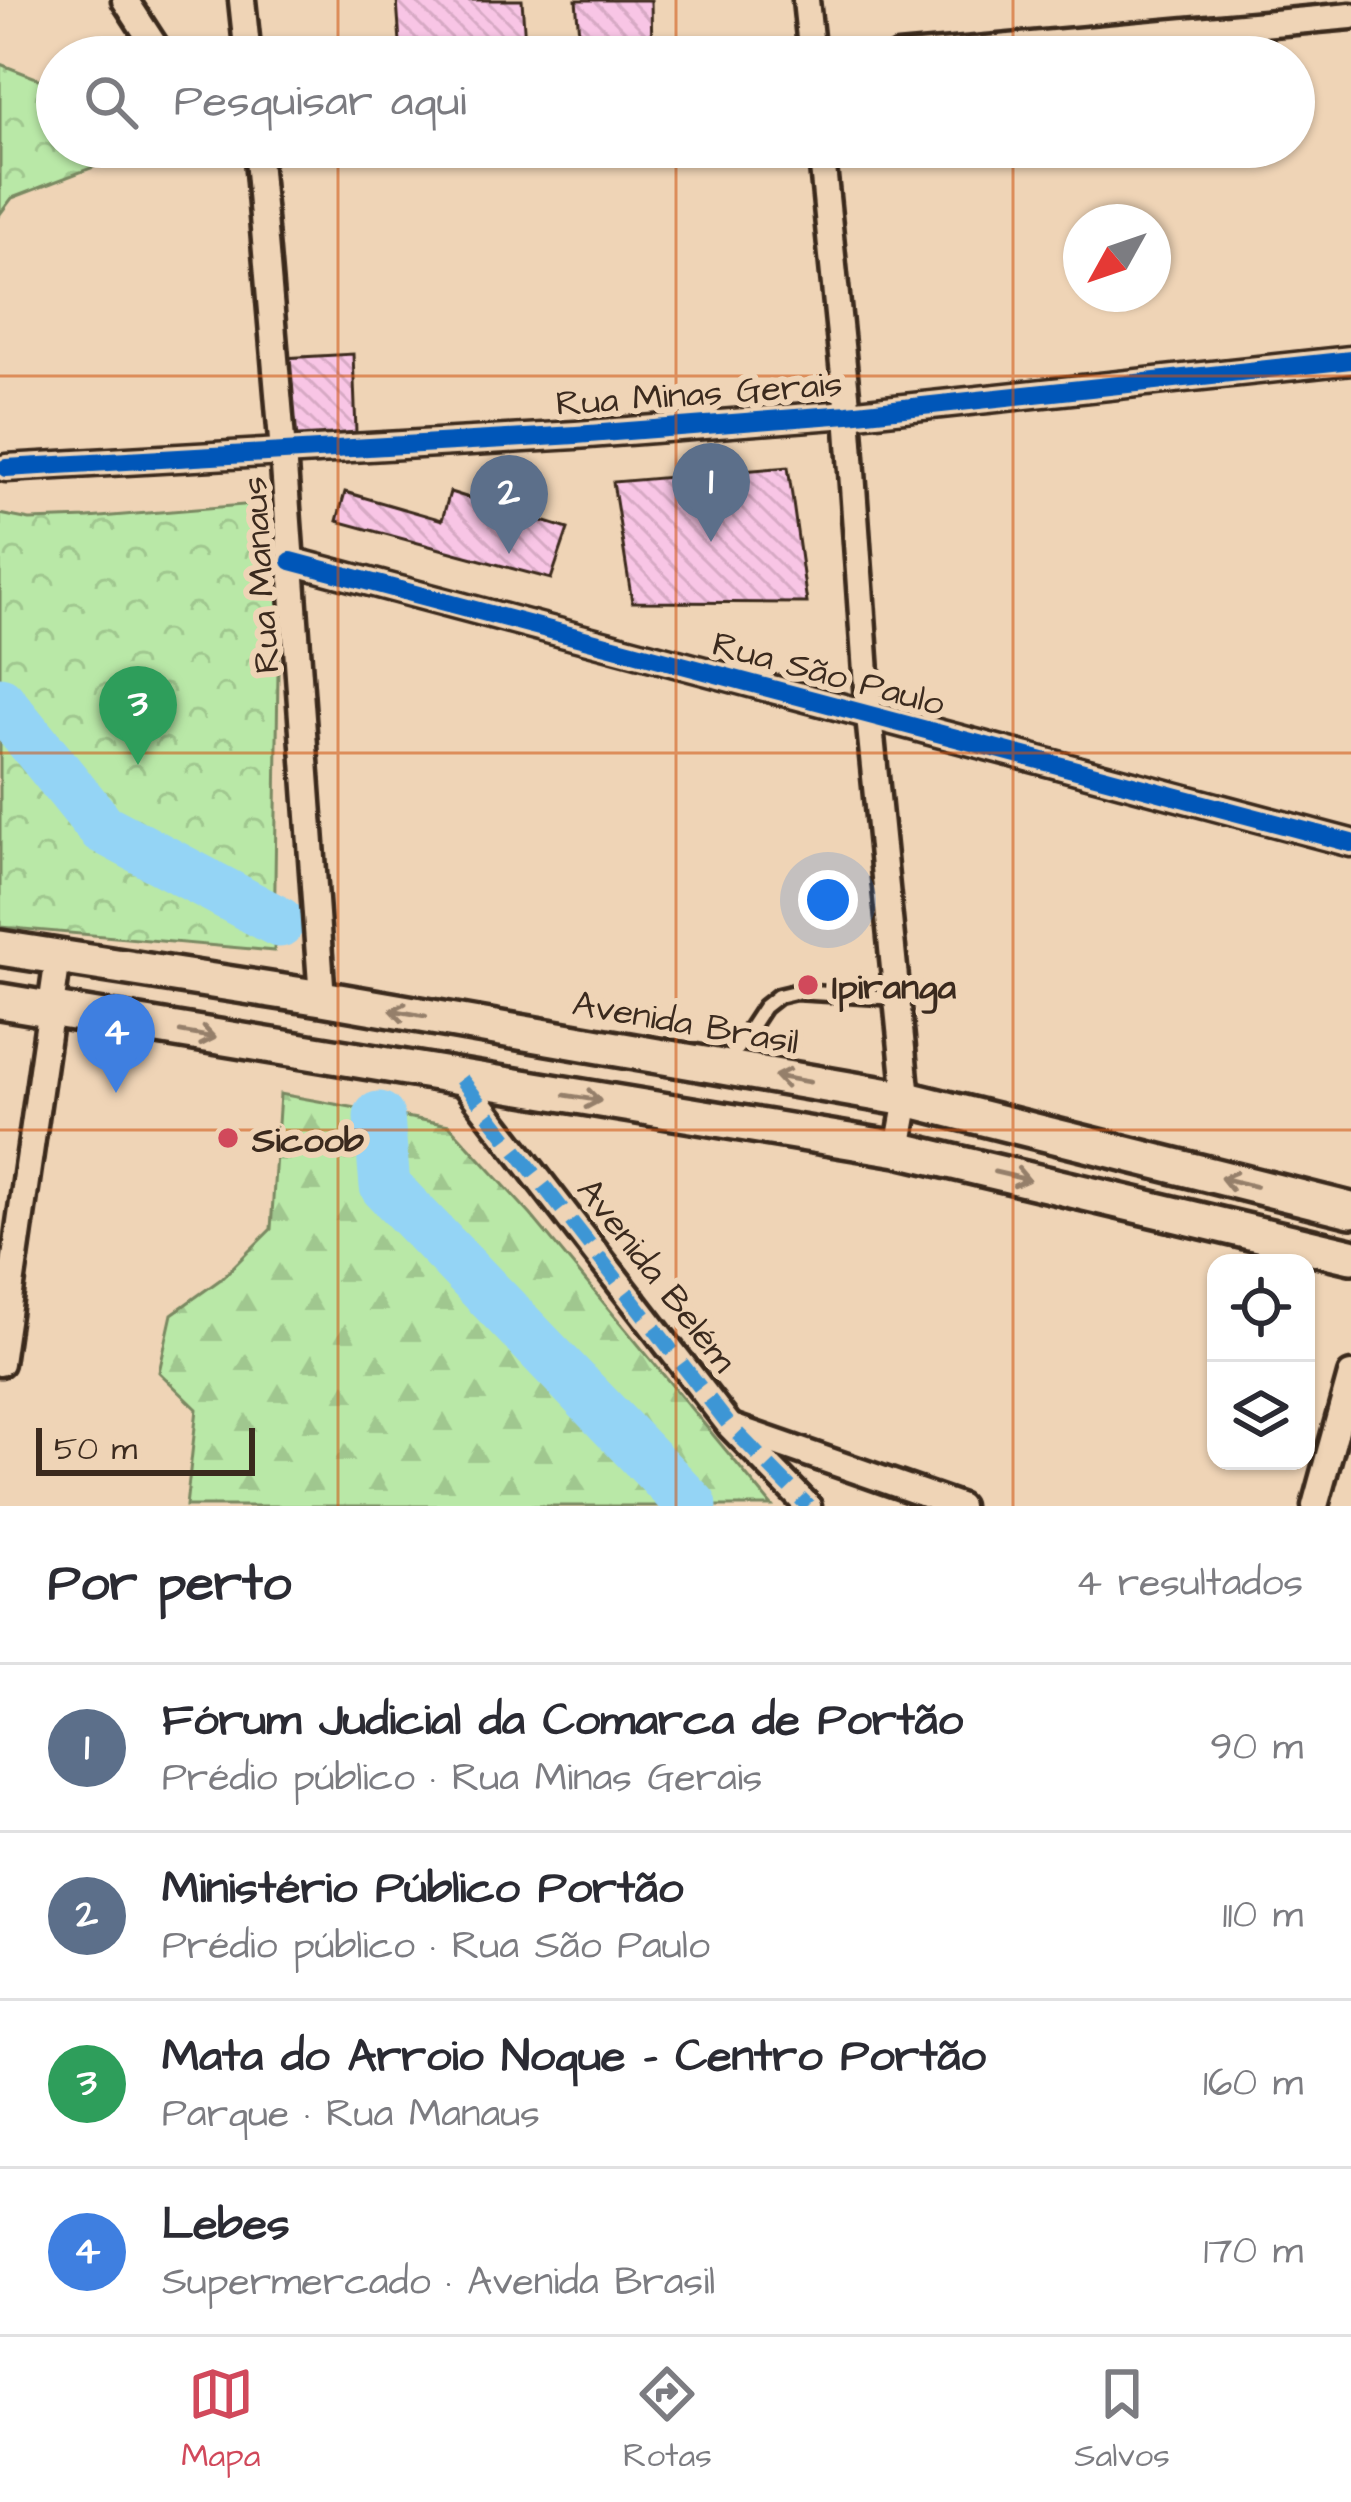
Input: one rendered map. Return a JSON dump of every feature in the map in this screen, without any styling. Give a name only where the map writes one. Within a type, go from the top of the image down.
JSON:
[{"type":"main road","name":"Avenida Brasil","points":[[0,948],[907,1099],[1346,1204]]},
{"type":"main road","points":[[0,1001],[898,1149],[1351,1256]]},
{"type":"street","points":[[125,0],[148,36]]},
{"type":"street","points":[[242,0],[246,36]]},
{"type":"street","points":[[806,0],[810,36]]},
{"type":"street","points":[[1130,36],[1351,16]]},
{"type":"street","name":"Rua Manaus","points":[[259,168],[322,998]]},
{"type":"street","points":[[823,168],[907,1099],[898,1149]]},
{"type":"street","name":"Rua Minas Gerais","points":[[6,468],[848,415],[1351,360]]},
{"type":"street","name":"Rua São Paulo","points":[[291,561],[1351,843]]},
{"type":"street","points":[[0,1363],[58,958]]},
{"type":"street","name":"Avenida Belém","points":[[460,1078],[730,1426],[808,1506]]},
{"type":"street","points":[[1315,1506],[1351,1375]]},
{"type":"street","points":[[730,1426],[959,1506]]},
{"type":"lane","points":[[725,1067],[764,1007],[778,995],[897,998]]},
{"type":"green space","points":[[0,64],[36,78],[36,168],[91,168],[12,198],[0,214]]},
{"type":"green space","points":[[267,503],[279,603],[274,951],[0,927],[0,514],[30,520],[88,518]]},
{"type":"green space","points":[[280,1094],[449,1125],[531,1215],[772,1506],[186,1506],[197,1409],[159,1372],[172,1314],[221,1279],[271,1229]]},
{"type":"building","points":[[397,0],[522,0],[525,36],[400,36]]},
{"type":"building","points":[[576,0],[651,0],[652,36],[579,36]]},
{"type":"building","points":[[353,354],[356,432],[294,438],[283,358]]},
{"type":"building","points":[[788,467],[807,603],[632,602],[613,482]]},
{"type":"building","points":[[345,492],[442,520],[450,492],[568,529],[551,579],[337,521]]},
{"type":"waterway","points":[[0,702],[102,828],[279,922]]},
{"type":"waterway","points":[[379,1117],[385,1186],[692,1506]]},
{"type":"marked path","points":[[461,1079],[730,1426],[808,1506]]},
{"type":"cycle path","points":[[6,468],[848,414],[1351,360]]},
{"type":"cycle path","points":[[291,561],[1351,843]]},
{"type":"place","name":"Fórum Judicial da Comarca de Portão","points":[[711,542]]},
{"type":"place","name":"Ministério Público Portão","points":[[509,554]]},
{"type":"place","name":"Mata do Arroio Noque - Centro Portão","points":[[138,765]]},
{"type":"place","name":"Ipiranga","points":[[808,985]]},
{"type":"place","name":"Lebes","points":[[116,1093]]},
{"type":"place","name":"Sicoob","points":[[228,1138]]}]
